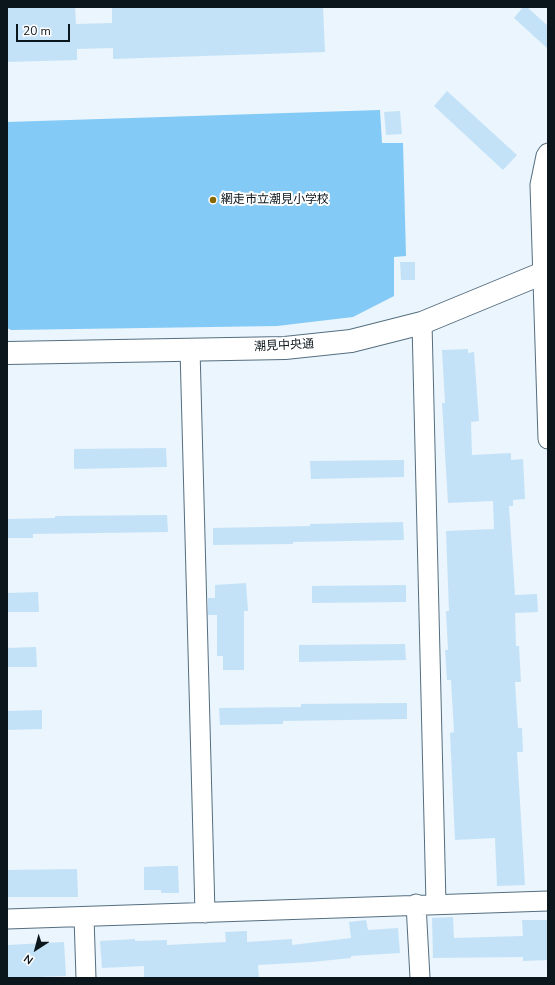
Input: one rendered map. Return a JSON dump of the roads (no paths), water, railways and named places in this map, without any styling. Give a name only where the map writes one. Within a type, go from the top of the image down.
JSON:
[{"type":"street","points":[[548,153],[546,156],[540,185],[546,271],[548,439]]},
{"type":"street","name":"潮見中央通","points":[[7,352],[285,348],[351,341],[422,323],[546,271]]},
{"type":"street","points":[[422,323],[436,904]]},
{"type":"street","points":[[190,349],[205,913]]},
{"type":"street","points":[[7,919],[205,913],[416,904],[548,901]]},
{"type":"street","points":[[416,904],[420,978]]},
{"type":"street","points":[[84,916],[86,978]]},
{"type":"place","name":"網走市立潮見小学校","points":[[213,200]]}]
